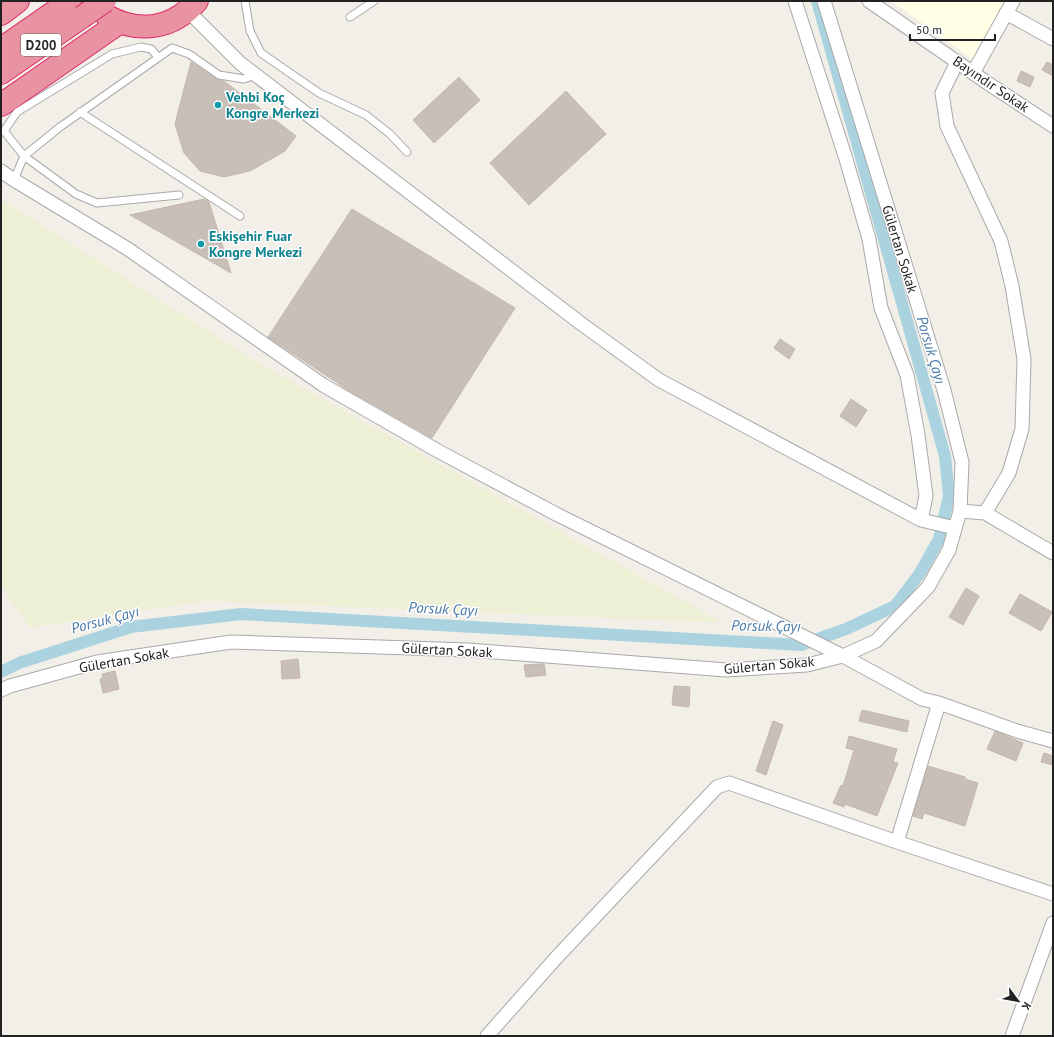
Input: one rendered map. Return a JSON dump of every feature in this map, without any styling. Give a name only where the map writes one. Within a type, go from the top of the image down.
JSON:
[{"type":"highway","points":[[1,14],[18,1]]},
{"type":"highway","name":"D200","points":[[1,49],[76,6],[105,1]]},
{"type":"highway","points":[[76,6],[101,13],[119,23],[143,27],[167,23],[193,6]]},
{"type":"highway","name":"D200","points":[[1,73],[76,6]]},
{"type":"highway","points":[[1,105],[119,23]]},
{"type":"street","points":[[795,1],[846,159],[869,239],[881,308],[907,375],[918,435],[926,496],[920,520]]},
{"type":"street","name":"Gülertan Sokak","points":[[1,690],[10,686],[97,662],[231,642],[468,650],[726,670],[806,665],[844,656],[876,641],[928,587],[948,550],[953,528],[960,511],[962,462],[946,398],[824,1]]},
{"type":"street","name":"Bayındır Sokak","points":[[870,1],[973,73],[1053,126]]},
{"type":"street","points":[[973,73],[1013,1]]},
{"type":"street","points":[[193,6],[240,63],[583,326],[659,380],[920,520],[953,528]]},
{"type":"street","points":[[1006,13],[1053,39]]},
{"type":"street","points":[[957,62],[942,93],[946,126],[1002,241],[1012,286],[1024,359],[1022,429],[1009,473],[985,512]]},
{"type":"street","points":[[1,171],[128,249],[323,385],[432,447],[556,514],[844,656],[922,699],[939,703],[1017,731],[1053,741]]},
{"type":"street","points":[[960,511],[985,512],[1053,553]]},
{"type":"street","points":[[897,842],[939,703]]},
{"type":"street","points":[[487,1036],[556,958],[717,787],[729,783],[897,842],[1053,894]]},
{"type":"street","points":[[1012,1036],[1053,922]]},
{"type":"lane","points":[[245,1],[250,31],[261,53],[319,93],[366,115],[390,134],[407,152]]},
{"type":"lane","points":[[350,17],[374,1]]},
{"type":"lane","points":[[158,57],[151,50],[141,47],[112,54],[17,112],[4,131],[24,156],[76,194],[97,203],[178,195]]},
{"type":"lane","points":[[14,180],[24,156],[80,112],[172,48],[189,54],[219,75],[244,79],[255,75]]},
{"type":"lane","points":[[80,112],[240,216]]},
{"type":"shaded area","points":[[891,1],[1006,1],[975,61]]},
{"type":"shaded area","points":[[1,199],[262,365],[724,623],[207,601],[30,628],[1,585]]},
{"type":"building","name":"Vehbi Koç Kongre Merkezi","points":[[191,62],[216,79],[224,81],[296,136],[285,151],[250,171],[224,177],[200,171],[184,153],[175,124]]},
{"type":"building","points":[[1047,62],[1053,65],[1053,76],[1042,70]]},
{"type":"building","points":[[1021,71],[1034,77],[1030,87],[1017,81]]},
{"type":"building","points":[[459,77],[480,100],[434,143],[413,120]]},
{"type":"building","points":[[566,91],[606,134],[529,205],[490,163]]},
{"type":"building","name":"Eskişehir Fuar Kongre Merkezi","points":[[204,199],[209,202],[231,273],[130,215]]},
{"type":"building","points":[[352,209],[515,308],[432,438],[348,390],[268,337]]},
{"type":"building","points":[[780,339],[795,349],[789,359],[774,348]]},
{"type":"building","points":[[851,399],[867,410],[856,427],[840,416]]},
{"type":"building","points":[[966,588],[979,596],[963,625],[949,617]]},
{"type":"building","points":[[1020,594],[1052,612],[1041,631],[1009,613]]},
{"type":"building","points":[[298,659],[300,678],[282,679],[281,661]]},
{"type":"building","points":[[544,664],[546,675],[526,677],[524,665]]},
{"type":"building","points":[[115,671],[119,689],[103,693],[100,679],[103,678],[102,674]]},
{"type":"building","points":[[674,686],[690,687],[689,707],[672,705]]},
{"type":"building","points":[[862,710],[909,721],[907,732],[859,721]]},
{"type":"building","points":[[773,721],[783,725],[766,775],[756,771]]},
{"type":"building","points":[[995,731],[1023,743],[1016,761],[987,749]]},
{"type":"building","points":[[849,736],[897,749],[893,762],[898,763],[877,816],[845,804],[844,807],[833,803],[841,785],[843,786],[854,750],[846,748]]},
{"type":"building","points":[[1044,753],[1053,756],[1053,765],[1041,762]]},
{"type":"building","points":[[928,766],[965,777],[965,779],[978,783],[965,826],[924,813],[922,819],[913,816]]},
{"type":"waterway","name":"Porsuk Çayı","points":[[1,672],[19,663],[131,627],[241,614],[801,645],[846,629],[895,606],[920,573],[939,539],[949,496],[945,456],[817,1]]},
{"type":"place","name":"Vehbi Koç Kongre Merkezi","points":[[218,105]]},
{"type":"place","name":"Eskişehir Fuar Kongre Merkezi","points":[[201,244]]}]
